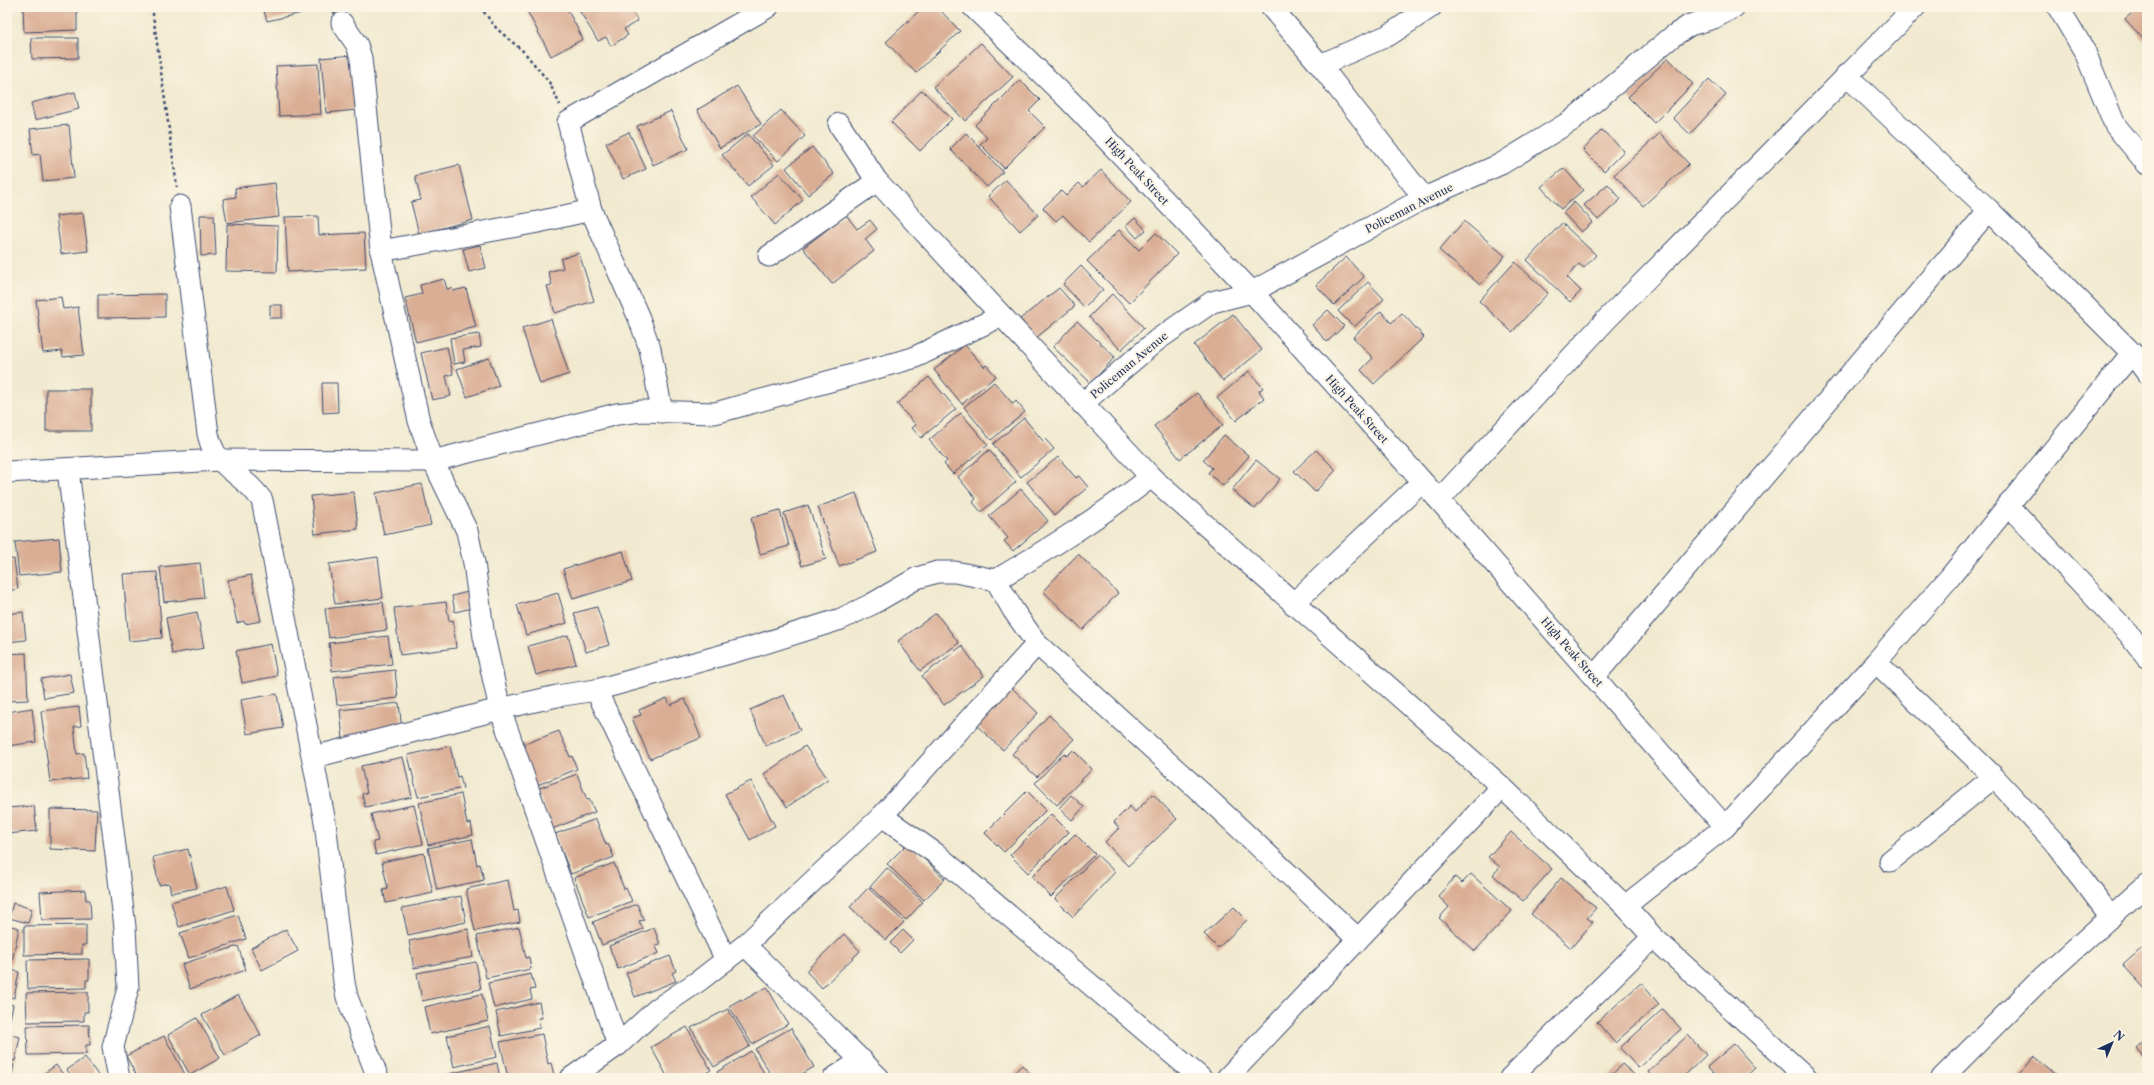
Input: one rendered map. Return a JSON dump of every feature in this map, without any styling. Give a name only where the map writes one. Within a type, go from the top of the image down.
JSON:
[{"type":"street","points":[[662,412],[650,349],[639,318],[591,210],[568,122],[768,7]]},
{"type":"street","name":"High Peak Street","points":[[973,7],[1070,101],[1252,292],[1439,500],[1725,827]]},
{"type":"street","points":[[1271,7],[1320,65],[1424,198]]},
{"type":"street","points":[[1320,65],[1389,35],[1431,7]]},
{"type":"street","name":"Policeman Avenue","points":[[1082,404],[1157,340],[1212,302],[1252,292],[1424,198],[1501,164],[1571,121],[1673,36],[1710,13],[1734,7]]},
{"type":"street","points":[[1439,500],[1607,319],[1846,75],[1915,7]]},
{"type":"street","points":[[2058,7],[2085,52],[2115,124],[2147,164]]},
{"type":"street","points":[[342,23],[357,44],[361,58],[381,251],[419,421],[433,461],[467,531],[474,564],[484,637],[500,709],[618,1045]]},
{"type":"street","points":[[1846,75],[1990,210],[2132,353],[2147,373]]},
{"type":"street","points":[[839,124],[877,181],[1151,477],[1502,788],[1625,906],[1653,937],[1807,1078]]},
{"type":"street","points":[[769,256],[877,181]]},
{"type":"street","points":[[180,206],[208,434],[212,449],[219,460],[247,483],[262,500],[314,757],[325,822],[347,997],[378,1078]]},
{"type":"street","points":[[381,251],[538,222],[591,210]]},
{"type":"street","points":[[1594,677],[1990,210]]},
{"type":"street","points":[[7,472],[68,470],[219,460],[433,461],[617,414],[642,411],[715,413],[914,358],[1001,316]]},
{"type":"street","points":[[1625,906],[1725,827],[1876,662],[1950,577],[2132,353]]},
{"type":"street","points":[[68,470],[125,927],[128,988],[113,1047],[119,1078]]},
{"type":"street","points":[[314,757],[500,709],[557,696],[596,690],[752,647],[841,619],[872,604],[917,578],[936,572],[955,572],[996,580],[1088,524],[1151,477]]},
{"type":"street","points":[[1293,604],[1422,482]]},
{"type":"street","points":[[2008,504],[2128,634],[2147,657]]},
{"type":"street","points":[[996,580],[1013,610],[1037,644],[1204,795],[1358,939]]},
{"type":"street","points":[[571,1078],[618,1045],[657,1009],[700,980],[745,945],[882,816],[1037,644]]},
{"type":"street","points":[[1876,662],[1994,777],[2056,844],[2111,917]]},
{"type":"street","points":[[596,690],[726,960]]},
{"type":"street","points":[[1890,861],[1994,777]]},
{"type":"street","points":[[1227,1078],[1502,788]]},
{"type":"street","points":[[882,816],[935,853],[1201,1078]]},
{"type":"street","points":[[1942,1078],[2037,983],[2147,884]]},
{"type":"street","points":[[1510,1078],[1653,937]]},
{"type":"street","points":[[745,945],[879,1078]]},
{"type":"street","points":[[834,1078],[862,1060]]},
{"type":"path","points":[[152,7],[180,206]]},
{"type":"path","points":[[480,7],[497,28],[524,52],[549,82],[568,122]]},
{"type":"building","points":[[23,7],[77,7],[77,30],[24,32]]},
{"type":"building","points":[[263,7],[300,7],[302,13],[267,21]]},
{"type":"building","points":[[327,7],[340,7],[334,14]]},
{"type":"building","points":[[530,7],[566,7],[583,39],[551,56],[526,9]]},
{"type":"building","points":[[577,7],[629,7],[638,21],[624,29],[628,35],[611,46],[606,37],[598,41]]},
{"type":"building","points":[[923,7],[937,7],[960,31],[916,73],[886,42]]},
{"type":"building","points":[[2139,7],[2147,7],[2147,43],[2125,19]]},
{"type":"building","points":[[31,38],[78,38],[78,58],[32,59]]},
{"type":"building","points":[[981,43],[1013,77],[965,121],[933,87]]},
{"type":"building","points":[[352,55],[357,110],[326,113],[321,58]]},
{"type":"building","points":[[1668,58],[1693,84],[1654,123],[1628,97]]},
{"type":"building","points":[[318,64],[321,114],[279,116],[276,66]]},
{"type":"building","points":[[1709,79],[1726,95],[1690,134],[1673,118]]},
{"type":"building","points":[[1020,80],[1040,100],[1029,111],[1045,127],[1004,168],[980,144],[987,138],[975,125]]},
{"type":"building","points":[[737,86],[761,124],[720,148],[697,110]]},
{"type":"building","points":[[922,90],[952,119],[920,151],[891,122]]},
{"type":"building","points":[[75,92],[79,109],[35,120],[31,103]]},
{"type":"building","points":[[781,110],[805,136],[778,161],[753,136]]},
{"type":"building","points":[[671,111],[688,149],[653,165],[637,126]]},
{"type":"building","points":[[69,125],[74,178],[43,181],[40,154],[33,155],[30,129]]},
{"type":"building","points":[[1602,130],[1624,151],[1604,171],[1583,150]]},
{"type":"building","points":[[629,132],[646,169],[623,179],[606,143]]},
{"type":"building","points":[[966,133],[1003,172],[987,187],[950,149]]},
{"type":"building","points":[[1660,133],[1689,164],[1643,206],[1614,175]]},
{"type":"building","points":[[748,134],[774,165],[748,186],[722,155]]},
{"type":"building","points":[[812,147],[834,174],[808,195],[786,168]]},
{"type":"building","points":[[459,165],[473,220],[419,234],[411,202],[421,200],[415,176]]},
{"type":"building","points":[[1564,168],[1583,190],[1561,209],[1541,187]]},
{"type":"building","points":[[1101,170],[1131,202],[1089,242],[1063,215],[1056,221],[1043,208],[1061,191],[1066,196],[1079,183],[1083,187]]},
{"type":"building","points":[[779,173],[803,200],[775,225],[751,197]]},
{"type":"building","points":[[1006,180],[1038,215],[1020,231],[988,196]]},
{"type":"building","points":[[275,183],[279,217],[227,223],[223,199],[236,197],[235,188]]},
{"type":"building","points":[[1608,184],[1621,199],[1598,220],[1584,205]]},
{"type":"building","points":[[1574,202],[1593,222],[1581,232],[1563,213]]},
{"type":"building","points":[[83,213],[88,251],[61,254],[56,216]]},
{"type":"building","points":[[200,215],[214,215],[216,255],[201,256]]},
{"type":"building","points":[[846,215],[857,229],[870,220],[877,229],[865,239],[874,251],[832,284],[803,248]]},
{"type":"building","points":[[318,216],[319,235],[364,233],[366,268],[288,272],[285,217]]},
{"type":"building","points":[[1135,218],[1146,230],[1137,238],[1126,226]]},
{"type":"building","points":[[1464,221],[1505,256],[1480,285],[1439,250]]},
{"type":"building","points":[[1562,223],[1596,255],[1584,268],[1579,264],[1567,277],[1581,291],[1570,302],[1527,260]]},
{"type":"building","points":[[227,224],[278,226],[277,272],[226,271]]},
{"type":"building","points":[[1119,230],[1139,250],[1156,233],[1177,254],[1129,303],[1087,261]]},
{"type":"building","points":[[480,245],[486,268],[469,272],[463,249]]},
{"type":"building","points":[[579,253],[594,301],[555,313],[547,286],[552,285],[548,272],[563,268],[561,259]]},
{"type":"building","points":[[1346,257],[1364,277],[1334,305],[1316,285]]},
{"type":"building","points":[[1515,262],[1548,293],[1512,332],[1479,301]]},
{"type":"building","points":[[1081,266],[1103,290],[1084,307],[1063,284]]},
{"type":"building","points":[[444,279],[447,289],[452,288],[453,291],[466,288],[476,327],[416,342],[405,298],[422,294],[420,285]]},
{"type":"building","points":[[1368,282],[1384,299],[1354,327],[1338,311]]},
{"type":"building","points":[[1059,288],[1075,306],[1036,338],[1020,319]]},
{"type":"building","points":[[165,294],[165,317],[98,318],[98,295]]},
{"type":"building","points":[[1112,294],[1144,328],[1121,350],[1089,317]]},
{"type":"building","points":[[61,297],[63,309],[78,307],[84,355],[63,357],[62,351],[43,353],[36,300]]},
{"type":"building","points":[[270,305],[282,305],[282,318],[270,318]]},
{"type":"building","points":[[1328,310],[1344,326],[1327,342],[1312,325]]},
{"type":"building","points":[[1381,311],[1391,323],[1402,313],[1424,337],[1374,384],[1361,370],[1373,358],[1353,337]]},
{"type":"building","points":[[1233,314],[1262,350],[1223,381],[1194,345]]},
{"type":"building","points":[[551,319],[569,374],[540,384],[522,328]]},
{"type":"building","points":[[1077,321],[1115,357],[1091,383],[1053,347]]},
{"type":"building","points":[[479,334],[481,347],[463,350],[465,362],[454,364],[450,338]]},
{"type":"building","points":[[965,345],[984,367],[986,365],[996,376],[962,404],[934,370]]},
{"type":"building","points":[[447,347],[453,374],[446,376],[451,396],[432,400],[421,353]]},
{"type":"building","points":[[489,358],[499,386],[467,397],[457,369]]},
{"type":"building","points":[[1249,371],[1263,388],[1259,391],[1264,398],[1236,421],[1217,398]]},
{"type":"building","points":[[929,377],[956,409],[921,438],[912,428],[916,425],[897,404]]},
{"type":"building","points":[[994,382],[1013,404],[1016,401],[1025,412],[991,440],[964,407]]},
{"type":"building","points":[[322,383],[337,383],[338,412],[323,413]]},
{"type":"building","points":[[46,389],[91,389],[91,431],[46,431]]},
{"type":"building","points":[[1197,393],[1223,425],[1180,459],[1154,426]]},
{"type":"building","points":[[961,413],[988,445],[953,474],[944,464],[947,461],[929,440]]},
{"type":"building","points":[[1024,418],[1043,441],[1045,439],[1054,449],[1021,477],[993,444]]},
{"type":"building","points":[[1224,435],[1249,456],[1223,486],[1208,473],[1212,468],[1203,460]]},
{"type":"building","points":[[989,450],[1016,482],[981,512],[973,502],[976,499],[958,477]]},
{"type":"building","points":[[1316,450],[1336,470],[1315,492],[1294,471]]},
{"type":"building","points":[[1058,457],[1076,478],[1079,476],[1088,487],[1055,515],[1027,482]]},
{"type":"building","points":[[1256,460],[1280,479],[1255,509],[1232,490]]},
{"type":"building","points":[[422,484],[431,525],[384,535],[376,493]]},
{"type":"building","points":[[1021,489],[1048,521],[1013,551],[1004,541],[1008,538],[989,516]]},
{"type":"building","points":[[354,492],[358,529],[315,534],[311,496]]},
{"type":"building","points":[[856,493],[877,552],[839,566],[818,507]]},
{"type":"building","points":[[808,505],[826,559],[802,566],[784,513]]},
{"type":"building","points":[[780,510],[789,546],[760,554],[751,518]]},
{"type":"building","points":[[59,538],[62,572],[19,576],[15,542]]},
{"type":"building","points":[[623,551],[632,581],[573,599],[563,569]]},
{"type":"building","points":[[1078,554],[1118,593],[1083,630],[1043,591]]},
{"type":"building","points":[[378,557],[383,598],[335,604],[329,564]]},
{"type":"building","points":[[14,559],[18,589],[7,591],[7,560]]},
{"type":"building","points":[[200,563],[204,598],[164,602],[160,567]]},
{"type":"building","points":[[157,572],[162,638],[129,641],[123,574]]},
{"type":"building","points":[[251,575],[261,621],[245,624],[244,621],[237,623],[228,580]]},
{"type":"building","points":[[468,592],[472,608],[455,612],[452,596]]},
{"type":"building","points":[[558,593],[567,623],[526,635],[517,605]]},
{"type":"building","points":[[383,602],[387,630],[329,638],[325,609]]},
{"type":"building","points":[[446,602],[449,621],[453,620],[456,648],[400,655],[394,608]]},
{"type":"building","points":[[597,607],[609,645],[586,652],[574,613]]},
{"type":"building","points":[[23,612],[26,640],[7,642],[7,614]]},
{"type":"building","points":[[197,612],[204,648],[172,654],[166,618]]},
{"type":"building","points":[[936,613],[959,643],[920,671],[898,641]]},
{"type":"building","points":[[568,635],[576,664],[536,675],[528,646]]},
{"type":"building","points":[[388,636],[392,664],[332,671],[329,643]]},
{"type":"building","points":[[271,644],[277,676],[242,683],[236,651]]},
{"type":"building","points":[[962,646],[984,676],[944,705],[922,676]]},
{"type":"building","points":[[26,653],[28,700],[7,701],[7,654]]},
{"type":"building","points":[[395,670],[398,698],[337,705],[334,677]]},
{"type":"building","points":[[70,674],[74,693],[44,698],[41,679]]},
{"type":"building","points":[[1008,684],[1038,713],[1003,750],[973,722]]},
{"type":"building","points":[[277,694],[283,728],[247,734],[241,700]]},
{"type":"building","points":[[784,695],[800,730],[766,746],[750,710]]},
{"type":"building","points":[[667,698],[670,705],[685,699],[701,738],[650,759],[632,718],[641,715],[639,710]]},
{"type":"building","points":[[399,703],[402,731],[343,739],[340,710]]},
{"type":"building","points":[[79,707],[81,726],[74,727],[77,754],[84,753],[87,778],[50,782],[41,711]]},
{"type":"building","points":[[32,708],[36,742],[7,746],[7,712]]},
{"type":"building","points":[[1049,715],[1074,739],[1037,777],[1012,754]]},
{"type":"building","points":[[559,731],[577,769],[535,786],[519,746]]},
{"type":"building","points":[[450,746],[457,777],[460,776],[463,788],[418,797],[408,755]]},
{"type":"building","points":[[805,746],[828,779],[787,807],[764,774]]},
{"type":"building","points":[[1073,750],[1092,769],[1057,805],[1035,783],[1064,753],[1067,756]]},
{"type":"building","points":[[403,757],[412,797],[365,807],[362,794],[367,793],[361,766]]},
{"type":"building","points":[[577,774],[587,800],[589,799],[595,812],[552,829],[537,789]]},
{"type":"building","points":[[751,781],[775,826],[750,840],[725,794]]},
{"type":"building","points":[[1027,791],[1046,810],[1004,852],[985,833]]},
{"type":"building","points":[[461,794],[467,824],[471,823],[473,835],[428,845],[419,803]]},
{"type":"building","points":[[1153,794],[1177,819],[1128,866],[1105,842],[1119,828],[1114,822],[1130,806],[1135,812]]},
{"type":"building","points":[[1071,795],[1084,807],[1072,820],[1059,808]]},
{"type":"building","points":[[414,805],[423,844],[376,855],[373,842],[378,841],[371,814]]},
{"type":"building","points":[[34,806],[37,831],[7,834],[7,808]]},
{"type":"building","points":[[50,809],[97,810],[95,851],[50,849]]},
{"type":"building","points":[[1051,814],[1069,832],[1028,873],[1010,855]]},
{"type":"building","points":[[596,819],[606,845],[608,844],[614,857],[571,874],[555,834]]},
{"type":"building","points":[[1511,832],[1552,869],[1523,901],[1493,875],[1500,867],[1488,857]]},
{"type":"building","points":[[1075,834],[1095,854],[1051,897],[1032,877]]},
{"type":"building","points":[[472,839],[477,865],[480,864],[484,880],[437,890],[428,848]]},
{"type":"building","points":[[908,843],[945,879],[924,900],[887,864]]},
{"type":"building","points":[[188,849],[197,888],[171,893],[169,883],[159,885],[153,857]]},
{"type":"building","points":[[424,853],[433,893],[386,903],[383,890],[388,889],[382,862]]},
{"type":"building","points":[[1097,855],[1115,872],[1073,917],[1055,899]]},
{"type":"building","points":[[614,863],[624,889],[626,888],[632,901],[589,917],[574,878]]},
{"type":"building","points":[[887,868],[923,902],[906,920],[870,887]]},
{"type":"building","points":[[1471,874],[1512,911],[1475,951],[1439,918],[1449,907],[1438,896],[1455,877],[1462,883]]},
{"type":"building","points":[[1561,878],[1596,908],[1587,918],[1593,922],[1571,948],[1531,914]]},
{"type":"building","points":[[508,880],[514,911],[518,910],[520,922],[475,931],[466,889]]},
{"type":"building","points":[[227,886],[234,910],[179,927],[171,902]]},
{"type":"building","points":[[868,888],[904,922],[886,940],[850,907]]},
{"type":"building","points":[[85,890],[86,900],[90,900],[91,919],[42,920],[40,892]]},
{"type":"building","points":[[461,896],[466,922],[408,935],[402,908]]},
{"type":"building","points":[[13,903],[32,909],[28,923],[9,918]]},
{"type":"building","points":[[637,904],[644,920],[639,921],[643,929],[602,945],[593,922]]},
{"type":"building","points":[[1234,907],[1247,920],[1218,948],[1204,934]]},
{"type":"building","points":[[238,915],[246,939],[189,958],[180,933]]},
{"type":"building","points":[[7,925],[19,928],[11,966],[7,965]]},
{"type":"building","points":[[86,925],[86,945],[82,945],[82,954],[24,955],[24,926]]},
{"type":"building","points":[[519,927],[526,958],[529,957],[531,969],[486,978],[477,936]]},
{"type":"building","points":[[654,928],[660,944],[655,945],[659,953],[618,969],[609,946]]},
{"type":"building","points":[[286,929],[298,951],[262,970],[251,948]]},
{"type":"building","points":[[468,929],[473,957],[414,968],[409,941]]},
{"type":"building","points":[[903,930],[913,940],[900,953],[890,943]]},
{"type":"building","points":[[844,934],[860,951],[822,988],[806,971]]},
{"type":"building","points":[[238,946],[246,970],[190,989],[182,964]]},
{"type":"building","points":[[2142,948],[2147,953],[2147,991],[2123,965]]},
{"type":"building","points":[[670,956],[676,971],[672,973],[676,981],[635,997],[626,973]]},
{"type":"building","points":[[89,959],[89,980],[86,980],[86,988],[28,989],[27,960]]},
{"type":"building","points":[[476,962],[481,989],[422,1001],[417,973]]},
{"type":"building","points":[[7,969],[19,972],[14,998],[7,996]]},
{"type":"building","points":[[531,974],[535,989],[530,990],[532,999],[494,1008],[488,983]]},
{"type":"building","points":[[1641,983],[1659,1004],[1615,1043],[1597,1022]]},
{"type":"building","points":[[767,987],[788,1024],[752,1044],[729,1006],[741,999],[742,1001]]},
{"type":"building","points":[[88,992],[88,1012],[84,1012],[84,1021],[27,1022],[26,993]]},
{"type":"building","points":[[482,994],[488,1021],[430,1034],[424,1007]]},
{"type":"building","points":[[238,995],[261,1035],[225,1055],[202,1015]]},
{"type":"building","points":[[539,1002],[542,1018],[538,1018],[540,1028],[501,1036],[496,1012]]},
{"type":"building","points":[[7,1003],[13,1005],[8,1029],[7,1029]]},
{"type":"building","points":[[728,1009],[750,1046],[714,1067],[691,1028]]},
{"type":"building","points":[[1663,1009],[1681,1029],[1638,1068],[1620,1048]]},
{"type":"building","points":[[197,1018],[220,1058],[190,1075],[168,1035]]},
{"type":"building","points":[[89,1025],[90,1045],[86,1045],[86,1054],[28,1055],[27,1026]]},
{"type":"building","points":[[490,1026],[497,1057],[454,1067],[447,1036]]},
{"type":"building","points":[[687,1027],[711,1070],[697,1078],[668,1078],[651,1047]]},
{"type":"building","points":[[791,1028],[814,1067],[795,1078],[773,1078],[755,1049]]},
{"type":"building","points":[[7,1034],[20,1037],[15,1061],[7,1060]]},
{"type":"building","points":[[542,1034],[548,1064],[551,1063],[554,1075],[540,1078],[508,1078],[500,1042]]},
{"type":"building","points":[[1688,1035],[1706,1055],[1682,1078],[1653,1078],[1648,1072]]},
{"type":"building","points":[[164,1036],[186,1076],[182,1078],[138,1078],[126,1056]]},
{"type":"building","points":[[2147,1037],[2147,1060],[2136,1047]]},
{"type":"building","points":[[1734,1044],[1755,1068],[1744,1078],[1717,1078],[1707,1067]]},
{"type":"building","points":[[751,1051],[767,1078],[721,1078],[717,1072]]},
{"type":"building","points":[[2034,1056],[2062,1078],[2016,1078]]},
{"type":"building","points":[[85,1057],[100,1078],[73,1078],[67,1070]]},
{"type":"building","points":[[497,1063],[500,1078],[440,1078],[440,1076]]},
{"type":"building","points":[[7,1064],[14,1065],[11,1078],[7,1078]]},
{"type":"building","points":[[1622,1064],[1638,1078],[1609,1078]]},
{"type":"building","points":[[56,1065],[66,1078],[38,1078]]},
{"type":"building","points":[[1022,1065],[1034,1078],[1009,1078]]}]
